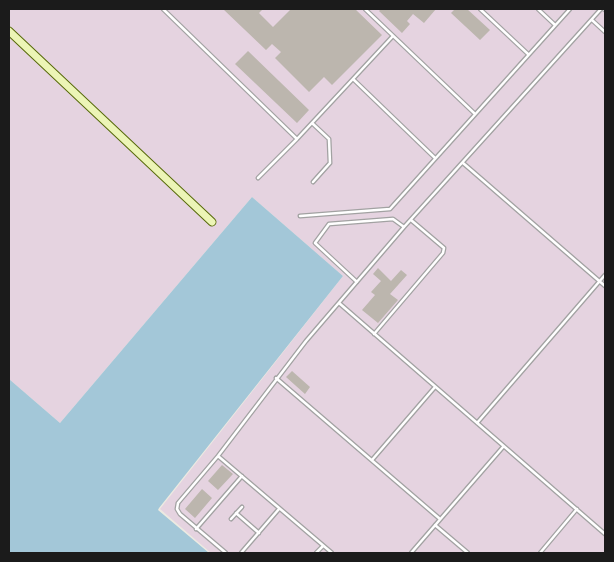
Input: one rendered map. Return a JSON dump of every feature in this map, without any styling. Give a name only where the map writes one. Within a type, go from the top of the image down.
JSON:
[{"type":"street","points":[[9,31],[212,222]]},
{"type":"lane","points":[[163,9],[297,139]]},
{"type":"lane","points":[[366,9],[475,114]]},
{"type":"lane","points":[[480,9],[528,54]]},
{"type":"lane","points":[[538,9],[555,25]]},
{"type":"lane","points":[[300,216],[390,209],[570,9]]},
{"type":"lane","points":[[226,553],[180,514],[177,509],[178,503],[218,456],[276,378],[404,227],[591,19],[603,9]]},
{"type":"lane","points":[[591,19],[605,32]]},
{"type":"lane","points":[[258,178],[393,36]]},
{"type":"lane","points":[[353,79],[435,158]]},
{"type":"lane","points":[[312,123],[330,138],[330,163],[313,182]]},
{"type":"lane","points":[[462,162],[605,286]]},
{"type":"lane","points":[[357,282],[316,245],[315,242],[329,224],[390,219],[396,220],[404,227]]},
{"type":"lane","points":[[374,334],[444,253],[444,248],[411,220]]},
{"type":"lane","points":[[477,423],[605,275]]},
{"type":"lane","points":[[339,303],[605,534]]},
{"type":"lane","points":[[276,378],[440,519]]},
{"type":"lane","points":[[372,460],[435,387]]},
{"type":"lane","points":[[411,553],[504,447]]},
{"type":"lane","points":[[218,456],[332,553]]},
{"type":"lane","points":[[196,529],[242,476]]},
{"type":"lane","points":[[231,519],[242,507]]},
{"type":"lane","points":[[241,553],[280,509]]},
{"type":"lane","points":[[540,553],[576,509]]},
{"type":"lane","points":[[236,513],[259,533]]},
{"type":"lane","points":[[435,525],[467,553]]},
{"type":"lane","points":[[316,553],[323,546]]},
{"type":"shaded area","points":[[9,9],[605,9],[605,553],[211,553],[160,509],[343,276],[252,197],[60,423],[9,379]]},
{"type":"water","points":[[252,197],[343,276],[158,510],[209,553],[9,553],[9,379],[60,423]]},
{"type":"building","points":[[223,9],[263,9],[259,13],[273,27],[291,9],[355,9],[382,35],[332,85],[324,77],[309,92],[275,58],[281,52],[272,44],[266,50]]},
{"type":"building","points":[[381,9],[436,9],[424,23],[413,14],[407,21],[410,24],[402,33],[379,11]]},
{"type":"building","points":[[455,9],[467,9],[490,30],[480,40],[451,13]]},
{"type":"building","points":[[248,51],[309,110],[297,123],[235,64]]},
{"type":"building","points":[[378,268],[391,281],[401,270],[407,275],[390,294],[398,300],[378,323],[362,310],[375,295],[371,292],[381,281],[373,274]]},
{"type":"building","points":[[292,371],[310,387],[305,394],[286,377]]},
{"type":"building","points":[[222,465],[233,474],[218,490],[208,481]]},
{"type":"building","points":[[202,489],[212,498],[195,518],[185,509]]}]
